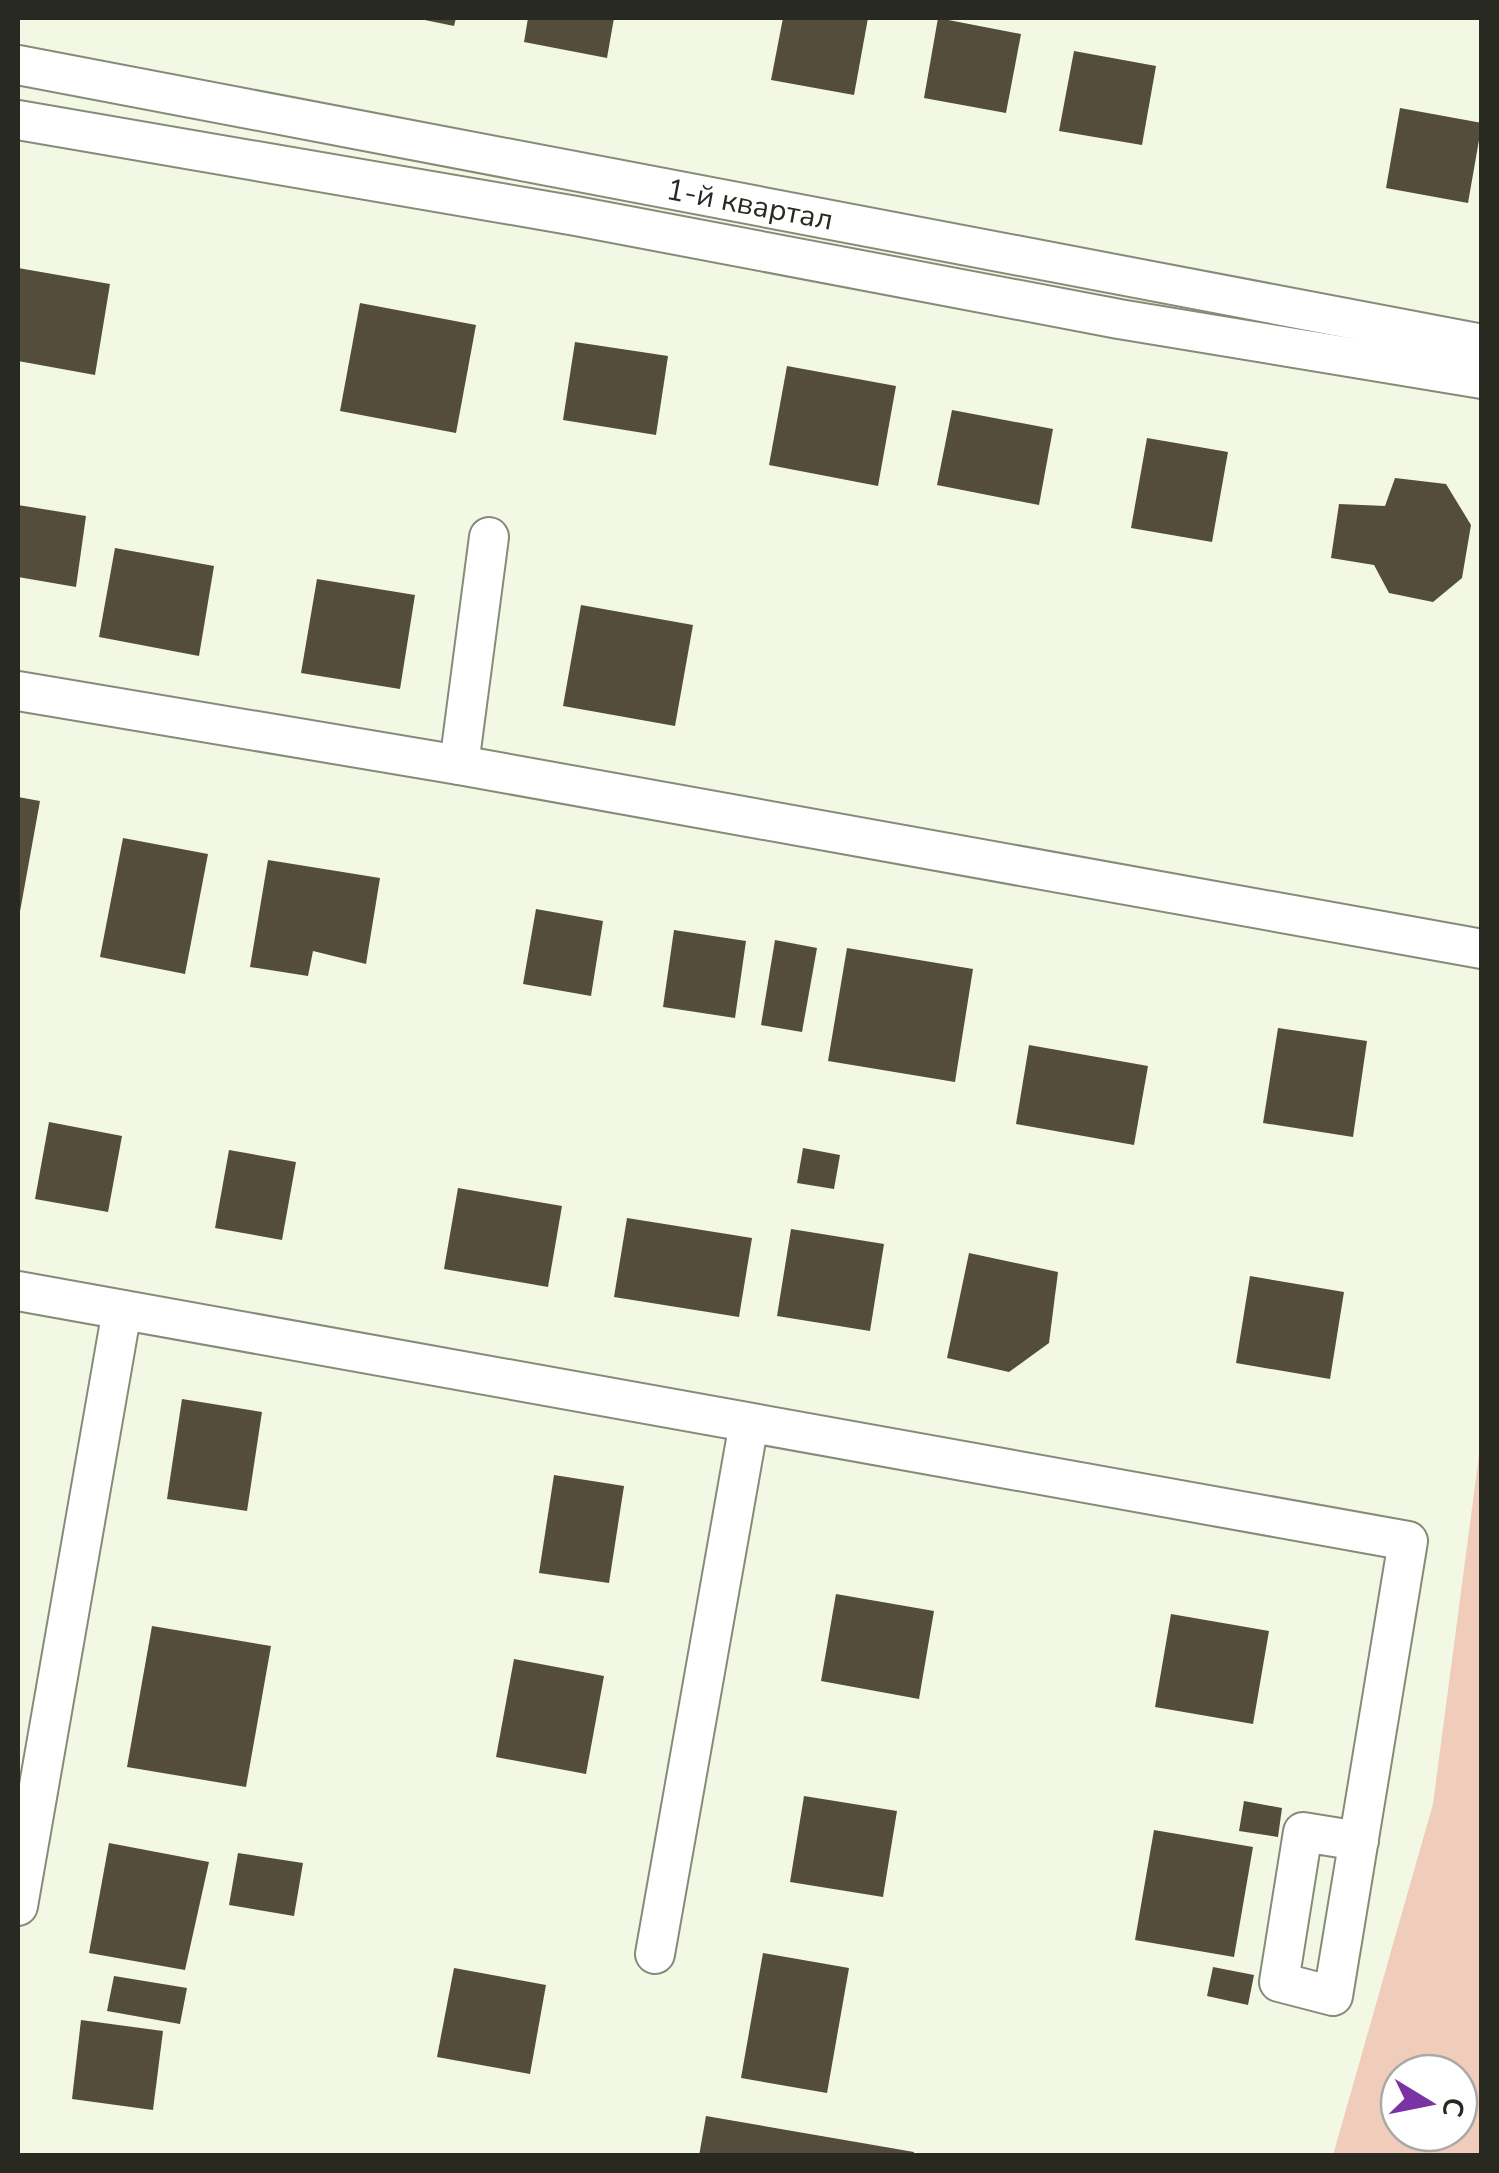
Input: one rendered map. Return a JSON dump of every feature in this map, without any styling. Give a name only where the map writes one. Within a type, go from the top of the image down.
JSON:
[{"type":"street","name":"1-й квартал","points":[[18,65],[1482,344]]},
{"type":"street","points":[[18,120],[576,216],[1119,320],[1482,378]]},
{"type":"street","points":[[460,765],[489,537]]},
{"type":"street","points":[[18,691],[460,765],[1482,950]]},
{"type":"street","points":[[18,1292],[1408,1541],[1359,1841]]},
{"type":"street","points":[[18,1906],[122,1310]]},
{"type":"street","points":[[654,1954],[750,1423]]},
{"type":"shaded area","points":[[1481,1440],[1481,2155],[1333,2155],[1433,1804]]},
{"type":"building","points":[[415,18],[456,18],[454,26]]},
{"type":"building","points":[[528,18],[614,18],[607,58],[524,42]]},
{"type":"building","points":[[783,18],[868,18],[854,95],[771,80]]},
{"type":"building","points":[[938,18],[1021,34],[1006,113],[924,98]]},
{"type":"building","points":[[1074,51],[1156,66],[1142,145],[1059,131]]},
{"type":"building","points":[[1400,108],[1482,123],[1468,203],[1386,188]]},
{"type":"building","points":[[18,268],[110,284],[95,375],[18,361]]},
{"type":"building","points":[[360,303],[476,325],[456,433],[340,411]]},
{"type":"building","points":[[575,342],[668,356],[656,435],[563,420]]},
{"type":"building","points":[[787,366],[896,386],[878,486],[769,465]]},
{"type":"building","points":[[952,410],[1053,429],[1039,505],[937,485]]},
{"type":"building","points":[[1147,438],[1228,452],[1212,542],[1131,528]]},
{"type":"building","points":[[1395,478],[1446,484],[1471,525],[1462,578],[1433,602],[1389,593],[1374,565],[1331,558],[1339,504],[1385,506]]},
{"type":"building","points":[[18,505],[86,516],[76,587],[18,577]]},
{"type":"building","points":[[115,548],[214,566],[199,656],[99,637]]},
{"type":"building","points":[[317,579],[415,595],[400,689],[301,673]]},
{"type":"building","points":[[581,605],[693,625],[675,726],[563,706]]},
{"type":"building","points":[[18,797],[40,801],[19,917],[18,917]]},
{"type":"building","points":[[123,838],[208,854],[185,974],[100,957]]},
{"type":"building","points":[[268,860],[380,878],[366,964],[313,951],[308,976],[250,967]]},
{"type":"building","points":[[536,909],[603,921],[591,996],[523,984]]},
{"type":"building","points":[[674,930],[746,941],[735,1018],[663,1007]]},
{"type":"building","points":[[775,940],[817,948],[802,1032],[761,1025]]},
{"type":"building","points":[[847,948],[973,969],[955,1082],[828,1061]]},
{"type":"building","points":[[1278,1028],[1367,1041],[1353,1137],[1263,1123]]},
{"type":"building","points":[[1029,1045],[1148,1066],[1134,1145],[1016,1124]]},
{"type":"building","points":[[49,1122],[122,1136],[108,1212],[35,1199]]},
{"type":"building","points":[[803,1148],[840,1155],[834,1189],[797,1183]]},
{"type":"building","points":[[229,1150],[296,1162],[282,1240],[215,1228]]},
{"type":"building","points":[[458,1188],[562,1206],[548,1287],[444,1269]]},
{"type":"building","points":[[627,1218],[752,1238],[739,1317],[614,1297]]},
{"type":"building","points":[[791,1229],[884,1244],[870,1331],[777,1316]]},
{"type":"building","points":[[969,1253],[1058,1272],[1049,1343],[1009,1372],[947,1358]]},
{"type":"building","points":[[1250,1276],[1344,1292],[1330,1379],[1236,1363]]},
{"type":"building","points":[[182,1399],[262,1412],[247,1511],[167,1499]]},
{"type":"building","points":[[554,1475],[624,1486],[609,1583],[539,1573]]},
{"type":"building","points":[[836,1594],[934,1611],[919,1699],[821,1681]]},
{"type":"building","points":[[1171,1614],[1269,1631],[1253,1724],[1155,1707]]},
{"type":"building","points":[[152,1626],[271,1646],[246,1787],[127,1767]]},
{"type":"building","points":[[514,1659],[604,1676],[586,1774],[496,1757]]},
{"type":"building","points":[[804,1796],[897,1811],[883,1897],[790,1882]]},
{"type":"building","points":[[1244,1801],[1282,1808],[1278,1837],[1239,1831]]},
{"type":"building","points":[[1154,1830],[1253,1847],[1234,1957],[1135,1940]]},
{"type":"building","points":[[109,1843],[209,1862],[185,1970],[89,1953]]},
{"type":"building","points":[[238,1853],[303,1863],[294,1916],[229,1905]]},
{"type":"building","points":[[763,1953],[849,1968],[827,2093],[741,2078]]},
{"type":"building","points":[[1213,1967],[1254,1975],[1248,2005],[1207,1996]]},
{"type":"building","points":[[454,1968],[546,1985],[530,2074],[437,2057]]},
{"type":"building","points":[[114,1976],[187,1988],[180,2024],[107,2011]]},
{"type":"building","points":[[81,2020],[163,2031],[153,2110],[72,2099]]},
{"type":"building","points":[[706,2116],[914,2152],[913,2156],[699,2156]]}]
